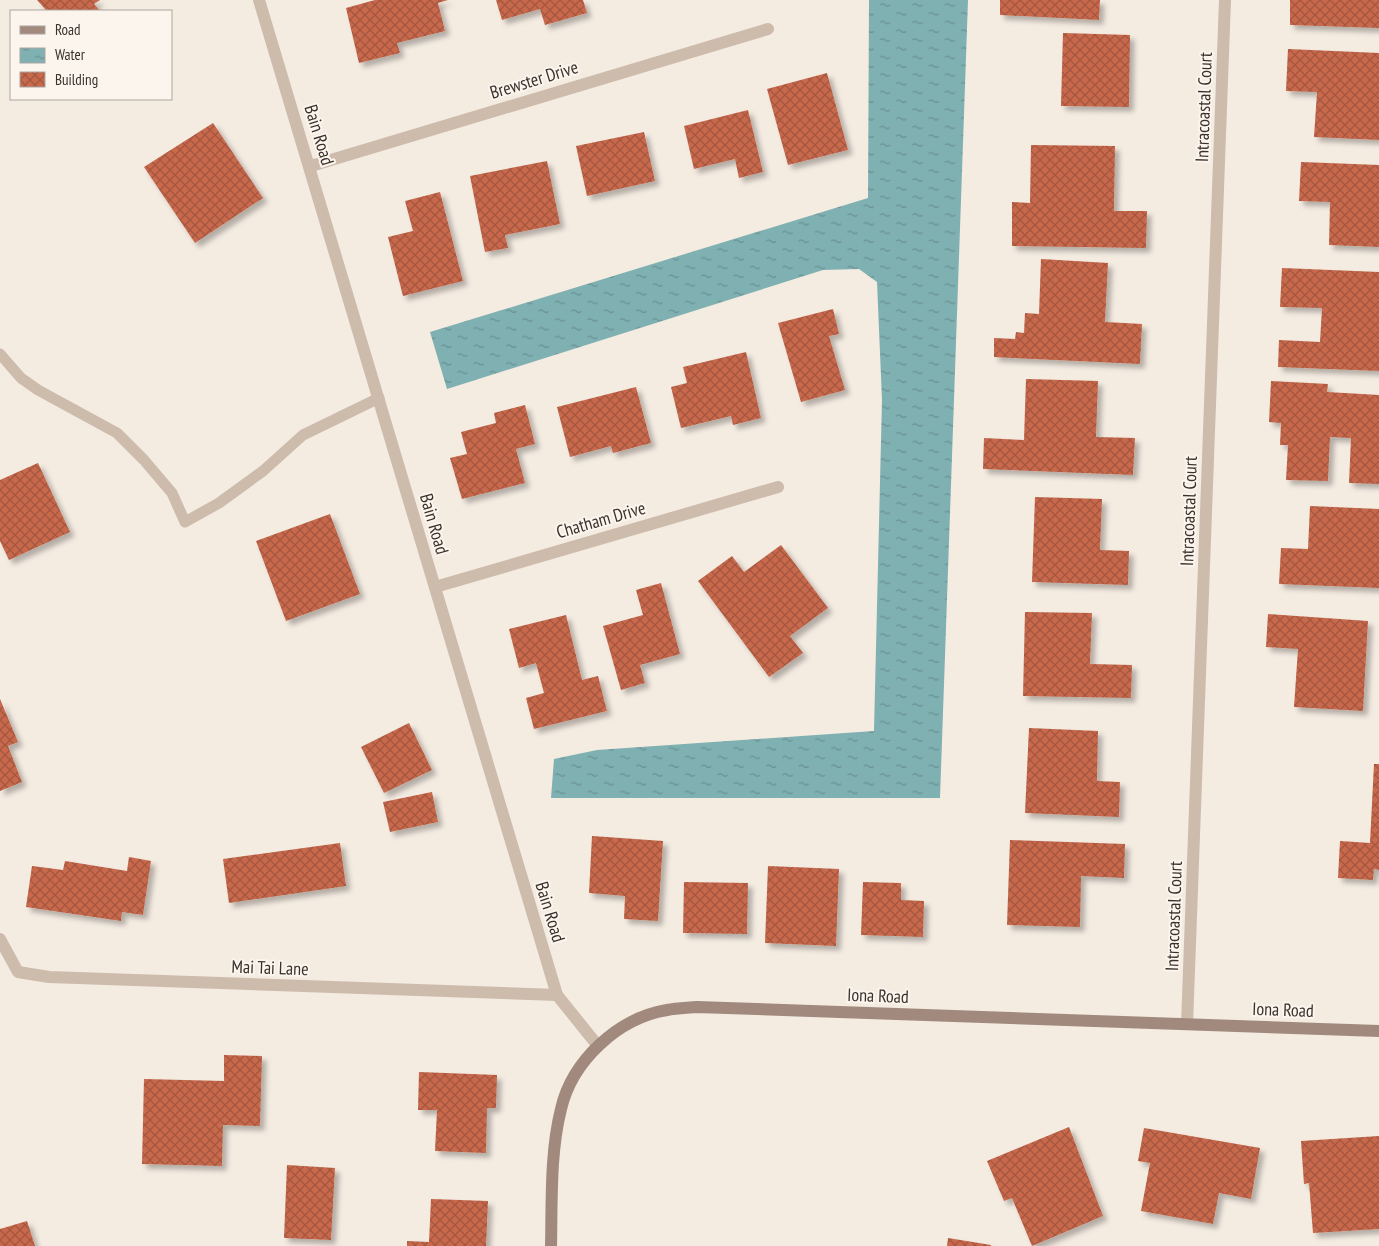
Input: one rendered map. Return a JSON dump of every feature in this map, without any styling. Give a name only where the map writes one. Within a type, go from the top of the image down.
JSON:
[{"type":"street","name":"Bain Road","points":[[260,0],[557,995],[598,1046]]},
{"type":"street","name":"Intracoastal Court","points":[[1187,1024],[1225,0]]},
{"type":"street","name":"Brewster Drive","points":[[311,166],[768,29]]},
{"type":"street","name":"Chatham Drive","points":[[435,587],[778,487]]},
{"type":"street","name":"Mai Tai Lane","points":[[0,939],[18,972],[49,976],[557,995]]},
{"type":"street","name":"Iona Road","points":[[551,1246],[555,1140],[561,1107],[574,1076],[598,1046],[633,1022],[665,1010],[697,1007],[1379,1031]]},
{"type":"lane","points":[[0,354],[21,378],[38,390],[117,433],[144,460],[172,493],[185,522],[219,503],[256,476],[303,435],[379,398]]},
{"type":"water","points":[[869,0],[968,0],[940,798],[551,798],[554,759],[597,750],[874,731],[882,400],[877,282],[859,269],[823,270],[447,389],[430,332],[868,198]]},
{"type":"building","points":[[37,0],[100,0],[94,4],[99,10],[46,10]]},
{"type":"building","points":[[375,0],[448,0],[438,3],[445,31],[397,43],[400,53],[359,63],[346,8]]},
{"type":"building","points":[[496,0],[583,0],[587,13],[545,25],[540,9],[502,20]]},
{"type":"building","points":[[1000,0],[1100,0],[1099,20],[1000,15]]},
{"type":"building","points":[[1290,0],[1379,0],[1379,28],[1290,25]]},
{"type":"building","points":[[1063,33],[1130,35],[1129,107],[1061,106]]},
{"type":"building","points":[[1288,49],[1379,53],[1379,140],[1314,137],[1317,92],[1286,91]]},
{"type":"building","points":[[827,73],[848,150],[788,165],[767,89]]},
{"type":"building","points":[[748,110],[763,172],[739,178],[735,159],[694,169],[684,126]]},
{"type":"building","points":[[213,123],[263,198],[195,243],[144,167]]},
{"type":"building","points":[[644,132],[655,181],[587,196],[576,146]]},
{"type":"building","points":[[1031,145],[1115,146],[1114,211],[1147,211],[1146,248],[1012,246],[1012,202],[1030,203]]},
{"type":"building","points":[[547,161],[560,224],[505,235],[508,248],[485,252],[470,176]]},
{"type":"building","points":[[1301,162],[1379,165],[1379,247],[1329,245],[1330,202],[1299,201]]},
{"type":"building","points":[[440,192],[463,281],[403,296],[388,237],[413,231],[405,201]]},
{"type":"building","points":[[1041,259],[1108,263],[1105,322],[1142,324],[1140,364],[994,357],[994,338],[1015,339],[1016,332],[1024,333],[1025,313],[1039,314]]},
{"type":"building","points":[[1282,268],[1379,272],[1379,371],[1278,367],[1279,340],[1320,342],[1322,308],[1280,307]]},
{"type":"building","points":[[833,309],[839,334],[829,336],[845,390],[801,402],[778,323]]},
{"type":"building","points":[[746,352],[761,418],[733,425],[731,416],[681,428],[671,387],[687,383],[683,367]]},
{"type":"building","points":[[1026,379],[1098,381],[1096,437],[1135,438],[1133,475],[983,469],[984,438],[1024,440]]},
{"type":"building","points":[[1271,381],[1328,384],[1327,392],[1379,395],[1379,484],[1349,483],[1351,438],[1330,437],[1328,481],[1286,480],[1288,445],[1280,445],[1281,423],[1269,422]]},
{"type":"building","points":[[636,387],[651,443],[613,453],[611,446],[570,457],[557,407]]},
{"type":"building","points":[[525,405],[535,444],[516,449],[525,483],[462,499],[450,458],[467,454],[461,432],[496,423],[494,413]]},
{"type":"building","points":[[38,463],[70,532],[9,560],[0,541],[0,480]]},
{"type":"building","points":[[1035,497],[1102,499],[1100,550],[1129,551],[1128,585],[1032,582]]},
{"type":"building","points":[[1310,506],[1379,509],[1379,588],[1279,584],[1281,548],[1308,549]]},
{"type":"building","points":[[330,514],[360,594],[286,621],[256,541]]},
{"type":"building","points":[[781,545],[828,608],[790,636],[803,653],[769,677],[698,581],[732,556],[744,572]]},
{"type":"building","points":[[661,583],[680,654],[640,665],[645,683],[621,690],[603,626],[643,615],[636,590]]},
{"type":"building","points":[[1025,612],[1092,613],[1090,664],[1132,665],[1131,698],[1023,696]]},
{"type":"building","points":[[1268,614],[1368,621],[1363,711],[1294,707],[1298,649],[1266,647]]},
{"type":"building","points":[[566,615],[582,680],[598,676],[607,711],[534,729],[526,698],[544,693],[536,663],[519,668],[509,629]]},
{"type":"building","points":[[0,699],[18,742],[8,746],[22,782],[0,791]]},
{"type":"building","points":[[409,723],[432,770],[384,793],[361,747]]},
{"type":"building","points":[[1029,728],[1098,731],[1097,781],[1120,782],[1119,817],[1025,813]]},
{"type":"building","points":[[1374,764],[1379,764],[1379,870],[1374,869],[1373,880],[1338,878],[1340,841],[1370,843]]},
{"type":"building","points":[[432,792],[438,822],[390,832],[383,802]]},
{"type":"building","points":[[592,836],[663,841],[658,921],[624,919],[625,896],[589,893]]},
{"type":"building","points":[[1010,840],[1125,844],[1124,878],[1081,876],[1080,927],[1007,925]]},
{"type":"building","points":[[340,843],[346,886],[229,903],[223,859]]},
{"type":"building","points":[[129,857],[151,861],[143,915],[122,912],[121,921],[26,907],[32,866],[63,870],[65,861],[127,871]]},
{"type":"building","points":[[768,866],[839,869],[836,946],[765,943]]},
{"type":"building","points":[[684,882],[748,883],[747,934],[683,933]]},
{"type":"building","points":[[863,882],[901,883],[901,900],[924,901],[923,937],[861,935]]},
{"type":"building","points":[[224,1055],[262,1056],[260,1126],[223,1125],[222,1166],[142,1164],[144,1079],[224,1081]]},
{"type":"building","points":[[419,1072],[497,1075],[496,1108],[487,1108],[486,1153],[435,1151],[437,1110],[418,1110]]},
{"type":"building","points":[[1069,1127],[1103,1216],[1032,1246],[1012,1198],[1004,1201],[987,1161]]},
{"type":"building","points":[[1144,1128],[1260,1148],[1251,1199],[1219,1193],[1213,1224],[1141,1211],[1150,1163],[1138,1161]]},
{"type":"building","points":[[1379,1136],[1379,1229],[1313,1233],[1309,1183],[1304,1184],[1301,1141]]},
{"type":"building","points":[[287,1165],[335,1168],[331,1240],[284,1238]]},
{"type":"building","points":[[431,1199],[488,1201],[486,1246],[407,1246],[407,1241],[429,1242]]},
{"type":"building","points":[[27,1221],[35,1246],[0,1246],[0,1229]]},
{"type":"building","points":[[948,1238],[991,1245],[991,1246],[947,1246]]}]
